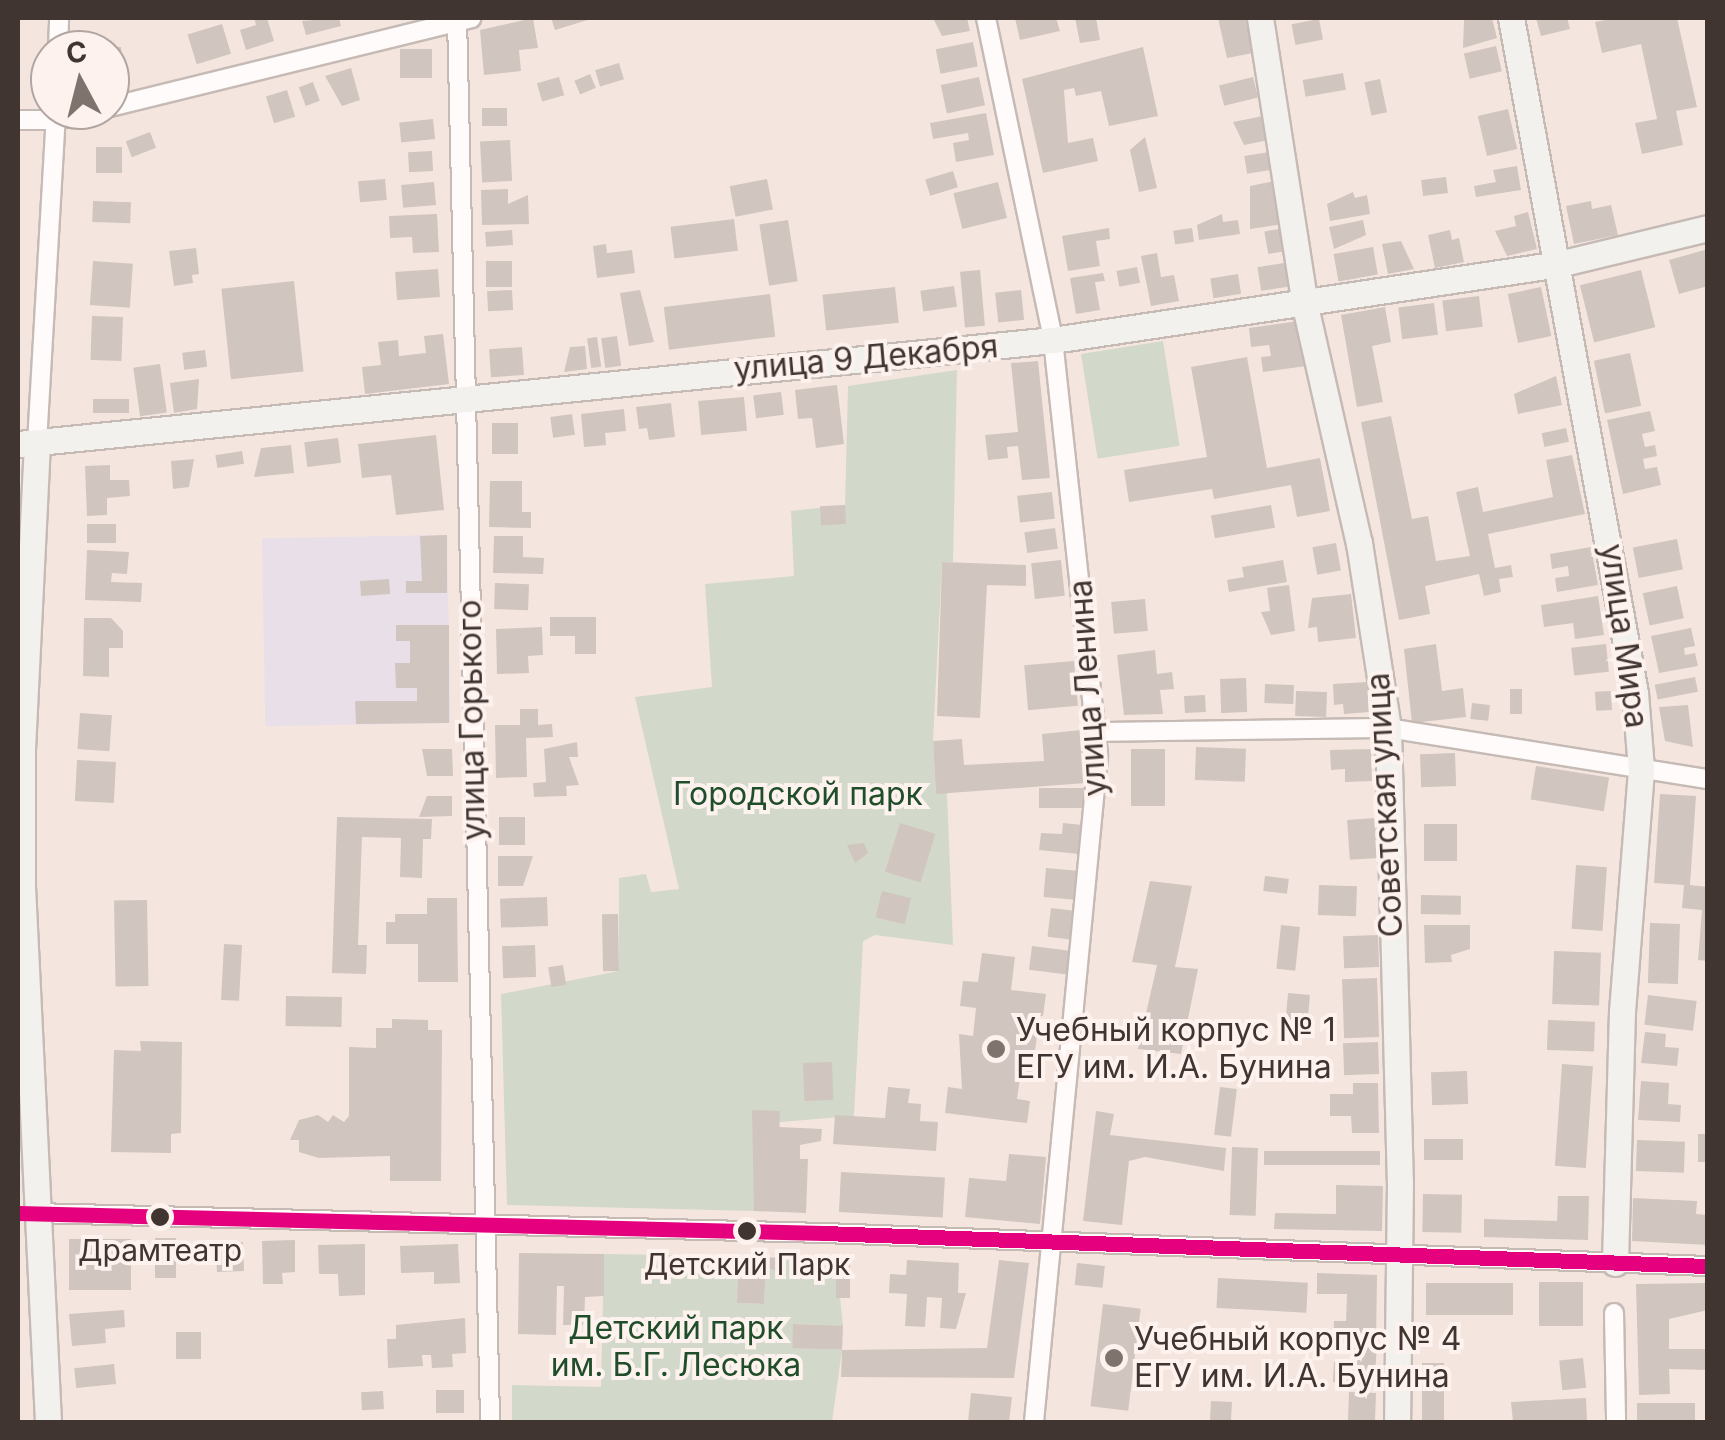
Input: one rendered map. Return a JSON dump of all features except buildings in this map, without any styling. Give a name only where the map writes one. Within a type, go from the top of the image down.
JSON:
[{"type":"street","name":"улица Ленина","points":[[986,18],[1053,340],[1096,732],[1098,812],[1034,1422]]},
{"type":"street","name":"Советская улица","points":[[1260,18],[1304,306],[1359,544],[1388,728],[1400,1255],[1398,1422]]},
{"type":"street","name":"улица Мира","points":[[1511,18],[1625,610],[1640,770],[1622,1011],[1616,1263]]},
{"type":"street","points":[[130,102],[462,19]]},
{"type":"street","name":"улица Горького","points":[[462,19],[476,994],[490,1422]]},
{"type":"street","points":[[48,1422],[26,1213],[22,746],[28,444],[55,130]]},
{"type":"street","name":"улица 9 Декабря","points":[[28,444],[1053,340],[1304,306],[1560,264],[1708,228]]},
{"type":"street","points":[[1096,732],[1388,728],[1708,779]]},
{"type":"street","points":[[26,1213],[486,1224],[1708,1266]]},
{"type":"street","points":[[1614,1313],[1616,1422]]},
{"type":"shaded area","points":[[447,535],[450,723],[265,726],[262,538]]},
{"type":"green space","points":[[1163,341],[1180,446],[1098,459],[1081,354]]},
{"type":"green space","name":"Городской парк","points":[[957,370],[953,562],[942,562],[933,741],[936,793],[947,793],[953,945],[875,935],[863,941],[854,1116],[780,1122],[778,1172],[755,1172],[754,1211],[507,1205],[501,994],[619,971],[619,878],[646,874],[651,892],[679,889],[635,697],[712,687],[705,584],[794,576],[791,511],[845,505],[848,386]]},
{"type":"green space","name":"Детский парк им. Б.Г. Лесюка","points":[[604,1254],[738,1256],[737,1303],[764,1304],[766,1267],[784,1275],[786,1258],[836,1259],[843,1326],[794,1324],[792,1347],[842,1350],[832,1422],[512,1422],[512,1385],[601,1387]]},
{"type":"transit line","points":[[18,1213],[824,1233],[1708,1266]]},
{"type":"place","name":"Учебный корпус № 1 ЕГУ им. И.А. Бунина","points":[[996,1049]]},
{"type":"place","name":"Драмтеатр","points":[[160,1217]]},
{"type":"place","name":"Детский Парк","points":[[747,1231]]},
{"type":"place","name":"Учебный корпус № 4 ЕГУ им. И.А. Бунина","points":[[1114,1358]]}]
